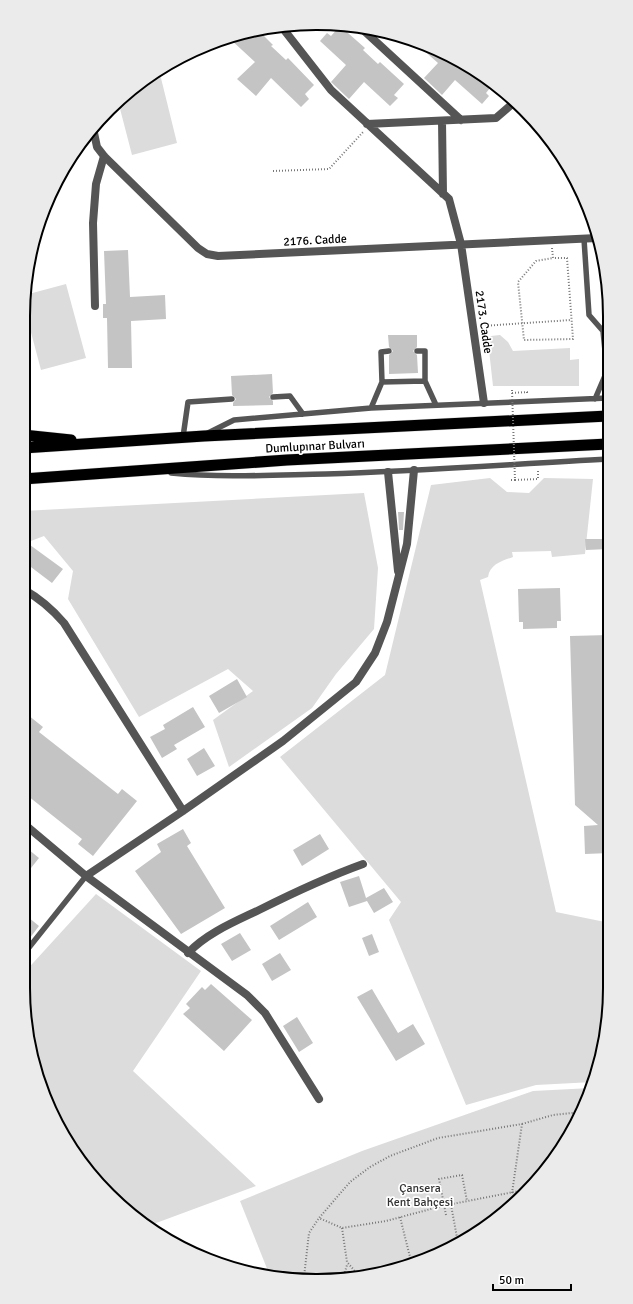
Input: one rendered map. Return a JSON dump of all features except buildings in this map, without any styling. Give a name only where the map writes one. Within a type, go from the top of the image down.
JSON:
[{"type":"highway","name":"Dumlupınar Bulvarı","points":[[30,448],[183,437],[603,416]]},
{"type":"highway","points":[[30,436],[109,443]]},
{"type":"highway","name":"Dumlupınar Bulvarı","points":[[30,478],[287,460],[603,444]]},
{"type":"street","points":[[285,32],[331,90],[443,194]]},
{"type":"street","points":[[369,35],[461,120]]},
{"type":"street","points":[[368,125],[496,118],[509,105]]},
{"type":"street","points":[[442,121],[443,194]]},
{"type":"street","name":"2176. Cadde","points":[[95,135],[97,147],[104,156],[198,248],[207,254],[218,256],[592,238]]},
{"type":"street","points":[[96,306],[93,223],[96,184],[104,156]]},
{"type":"street","name":"2173. Cadde","points":[[443,194],[449,199],[461,244],[484,403]]},
{"type":"street","points":[[86,876],[183,811],[283,741],[356,682],[376,653],[387,622],[398,574],[408,544],[414,470]]},
{"type":"street","points":[[388,472],[394,546],[398,574]]},
{"type":"street","points":[[30,593],[42,601],[64,623],[183,811]]},
{"type":"street","points":[[30,829],[86,876],[246,995],[265,1013],[320,1099]]},
{"type":"street","points":[[188,952],[203,939],[230,923],[319,880],[363,864]]},
{"type":"lane","points":[[584,239],[589,315],[603,331]]},
{"type":"lane","points":[[417,351],[425,351],[425,381],[436,405]]},
{"type":"lane","points":[[371,408],[382,382],[381,352],[389,352]]},
{"type":"lane","points":[[595,399],[603,380]]},
{"type":"lane","points":[[382,382],[425,381]]},
{"type":"lane","points":[[273,397],[290,396],[303,414]]},
{"type":"lane","points":[[204,436],[234,420],[371,408],[603,398]]},
{"type":"lane","points":[[183,437],[188,402],[232,399]]},
{"type":"lane","points":[[141,470],[203,476],[253,476],[388,472],[603,459]]},
{"type":"lane","points":[[30,945],[86,876]]},
{"type":"path","points":[[273,171],[329,169],[368,125]]},
{"type":"path","points":[[551,240],[553,258]]},
{"type":"path","points":[[553,258],[567,258],[573,339],[524,340],[518,282],[536,260],[553,258]]},
{"type":"path","points":[[473,327],[572,320]]},
{"type":"path","points":[[515,480],[512,392],[527,392]]},
{"type":"path","points":[[511,480],[538,479]]},
{"type":"path","points":[[304,1273],[309,1233],[319,1218],[350,1182],[370,1167],[390,1156],[438,1138],[522,1124],[552,1115],[574,1113]]},
{"type":"path","points":[[512,1192],[522,1124]]},
{"type":"path","points":[[446,1215],[439,1179],[462,1175],[468,1201]]},
{"type":"path","points":[[319,1218],[342,1228],[386,1221],[450,1204],[518,1191]]},
{"type":"path","points":[[450,1204],[457,1237]]},
{"type":"path","points":[[400,1217],[410,1259]]},
{"type":"path","points":[[342,1228],[347,1262],[355,1272]]},
{"type":"path","points":[[345,1272],[347,1265]]},
{"type":"green space","points":[[160,76],[177,143],[132,155],[120,108],[142,89]]},
{"type":"green space","points":[[66,284],[86,358],[41,370],[30,329],[31,293]]},
{"type":"green space","points":[[500,335],[508,342],[513,351],[570,348],[570,360],[579,359],[579,386],[493,386],[488,341],[491,336]]},
{"type":"green space","points":[[490,478],[507,492],[529,493],[544,478],[593,479],[585,554],[552,557],[551,551],[512,552],[513,557],[494,566],[488,577],[480,580],[556,912],[603,922],[603,988],[601,1025],[587,1082],[536,1085],[466,1105],[389,920],[401,902],[280,757],[385,675],[431,485]]},
{"type":"green space","points":[[364,493],[378,568],[374,629],[336,674],[312,708],[229,767],[213,720],[253,691],[228,669],[139,717],[68,599],[73,571],[44,536],[30,541],[30,511]]},
{"type":"green space","points":[[96,894],[201,971],[133,1071],[256,1186],[154,1224],[114,1190],[78,1147],[68,1131],[45,1080],[32,1025],[30,966]]},
{"type":"green space","name":"Çansera Kent Bahçesi","points":[[585,1088],[565,1131],[544,1162],[519,1190],[476,1226],[460,1236],[409,1259],[354,1272],[316,1274],[279,1272],[267,1269],[240,1201],[362,1151],[533,1091]]}]
